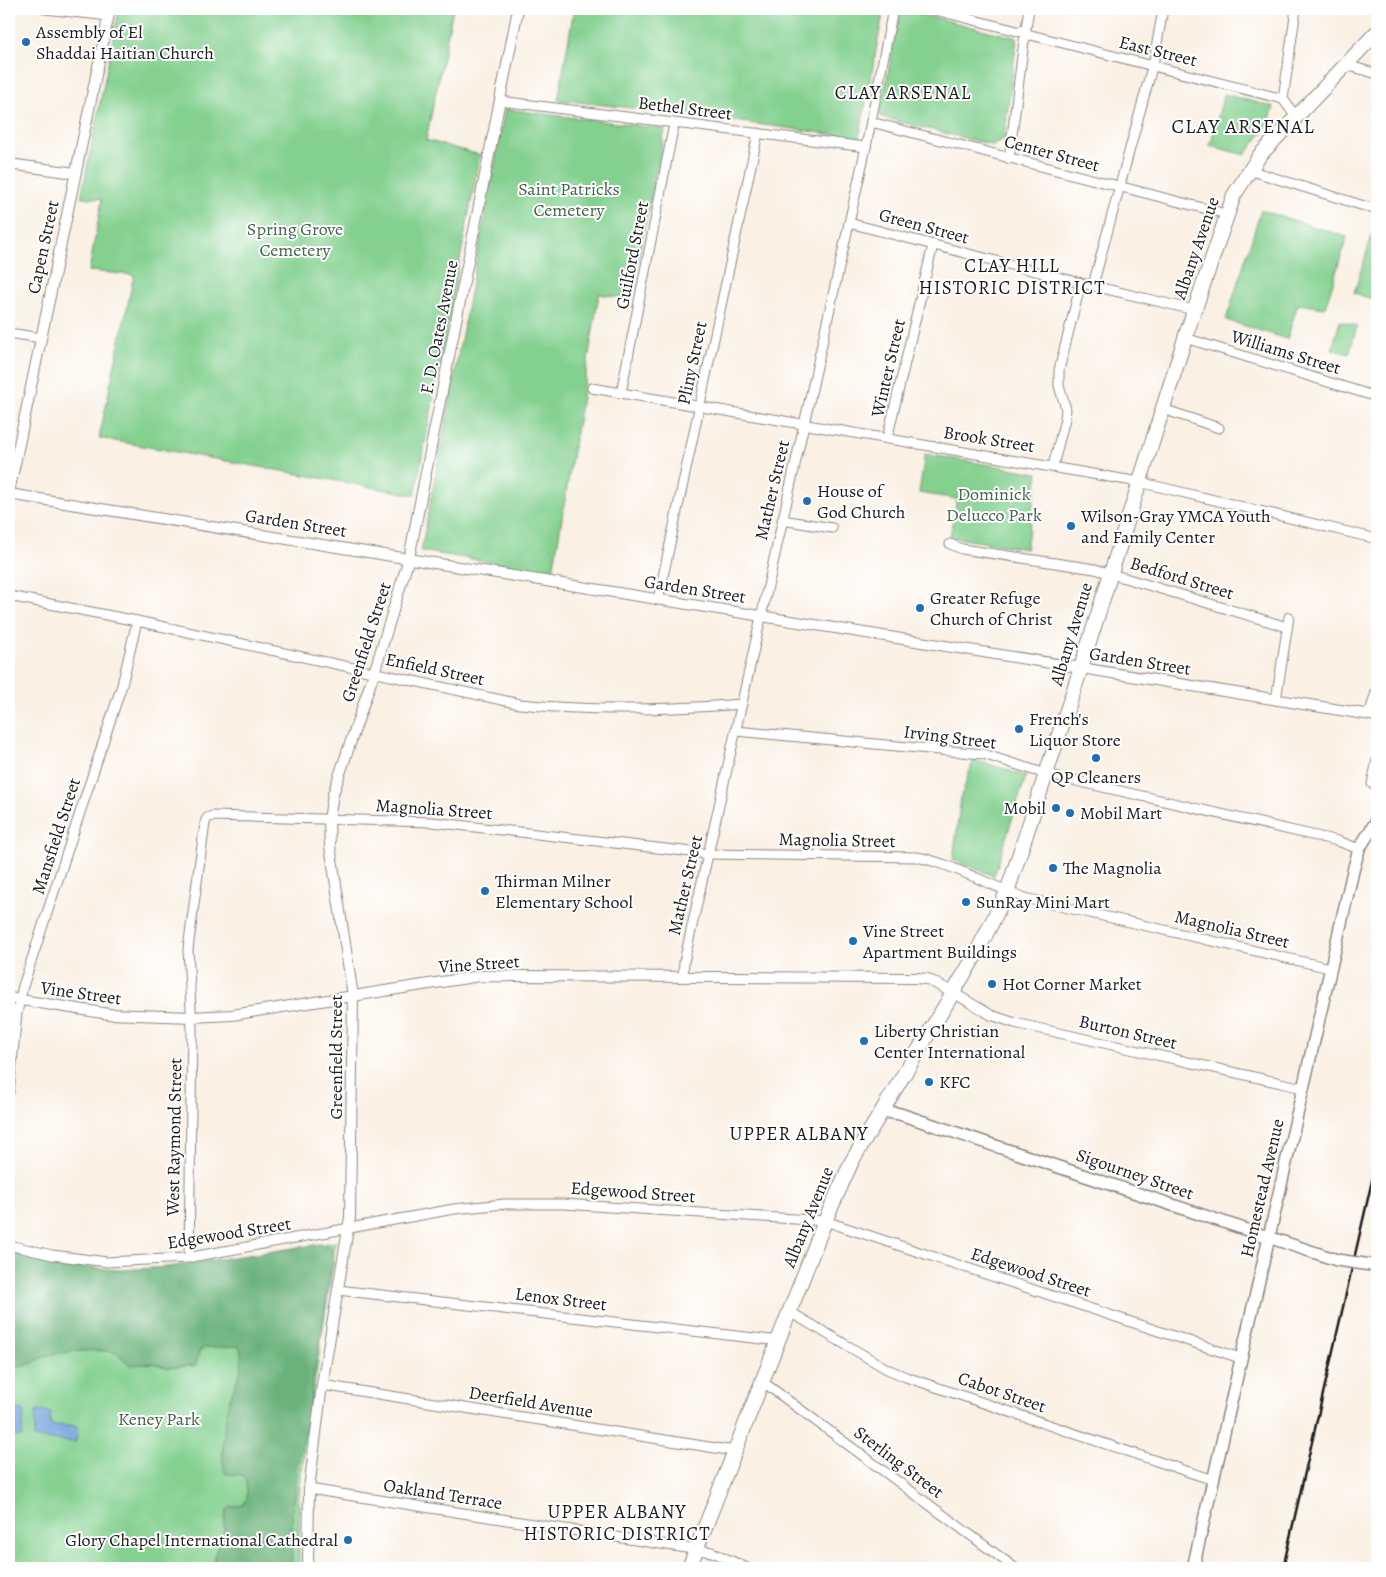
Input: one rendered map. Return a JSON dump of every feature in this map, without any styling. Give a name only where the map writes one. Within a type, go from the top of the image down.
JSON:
[{"type":"highway","name":"Albany Avenue","points":[[689,1568],[826,1221],[852,1161],[982,943],[1007,892],[1081,668],[1194,310],[1234,195],[1249,170],[1296,117],[1377,32]]},
{"type":"main road","name":"Homestead Avenue","points":[[1193,1568],[1359,848],[1377,820]]},
{"type":"main road","name":"Sigourney Street","points":[[882,1111],[909,1117],[1337,1260],[1374,1265]]},
{"type":"street","points":[[45,9],[109,12]]},
{"type":"street","name":"F. D. Oates Avenue","points":[[409,558],[518,9]]},
{"type":"street","name":"Mather Street","points":[[683,977],[782,520],[866,147],[893,9]]},
{"type":"street","name":"East Street","points":[[931,9],[1283,100]]},
{"type":"street","points":[[1009,158],[1029,9]]},
{"type":"street","points":[[1093,286],[1152,66],[1162,9]]},
{"type":"street","points":[[1296,9],[1283,100],[1296,117]]},
{"type":"street","name":"Capen Street","points":[[9,493],[109,12]]},
{"type":"street","points":[[1347,65],[1377,74]]},
{"type":"street","name":"Bethel Street","points":[[500,101],[866,147]]},
{"type":"street","name":"Center Street","points":[[871,122],[1226,214]]},
{"type":"street","name":"Guilford Street","points":[[621,393],[674,124]]},
{"type":"street","name":"Pliny Street","points":[[658,600],[758,133]]},
{"type":"street","points":[[9,164],[76,173]]},
{"type":"street","points":[[1249,170],[1377,210]]},
{"type":"street","name":"Green Street","points":[[849,223],[1194,310]]},
{"type":"street","name":"Winter Street","points":[[887,439],[933,245]]},
{"type":"street","points":[[1054,466],[1066,409],[1059,386],[1059,370],[1081,283]]},
{"type":"street","points":[[9,333],[41,338]]},
{"type":"street","name":"Williams Street","points":[[1185,338],[1377,397]]},
{"type":"street","name":"Brook Street","points":[[592,388],[1140,482],[1377,539]]},
{"type":"street","points":[[1163,409],[1219,428]]},
{"type":"street","name":"Garden Street","points":[[9,493],[1373,715]]},
{"type":"street","points":[[782,520],[832,528]]},
{"type":"street","name":"Bedford Street","points":[[950,544],[958,548],[1086,568],[1288,622],[1276,700]]},
{"type":"street","name":"Greenfield Street","points":[[308,1568],[309,1489],[322,1384],[348,1229],[353,996],[330,846],[329,820],[333,794],[374,673],[409,558]]},
{"type":"street","name":"Enfield Street","points":[[9,596],[137,621],[520,704],[574,710],[657,710],[742,704]]},
{"type":"street","name":"Mansfield Street","points":[[9,1092],[14,999],[122,685],[137,621]]},
{"type":"street","points":[[1373,715],[1377,688]]},
{"type":"street","name":"Irving Street","points":[[736,731],[983,754],[1046,774],[1338,841],[1359,848]]},
{"type":"street","points":[[1372,784],[1377,760]]},
{"type":"street","name":"Magnolia Street","points":[[207,818],[432,822],[709,854],[917,857],[940,863],[1007,892],[1029,899],[1330,968]]},
{"type":"street","name":"West Raymond Street","points":[[189,1258],[192,1017],[189,934],[207,818]]},
{"type":"street","name":"Vine Street","points":[[14,999],[109,1014],[192,1017],[232,1015],[480,976],[922,978],[952,992]]},
{"type":"street","name":"Burton Street","points":[[952,992],[991,1015],[1015,1023],[1303,1088]]},
{"type":"street","name":"Edgewood Street","points":[[9,1244],[52,1255],[107,1262],[189,1258],[454,1209],[505,1204],[562,1204],[826,1221],[1240,1358]]},
{"type":"street","name":"Lenox Street","points":[[338,1290],[780,1341]]},
{"type":"street","name":"Cabot Street","points":[[790,1312],[871,1360],[900,1374],[1213,1480]]},
{"type":"street","name":"Sterling Street","points":[[763,1382],[1015,1568]]},
{"type":"street","name":"Deerfield Avenue","points":[[322,1384],[734,1451]]},
{"type":"street","name":"Oakland Terrace","points":[[309,1489],[714,1553],[747,1568]]},
{"type":"green space","name":"Spring Grove Cemetery","points":[[119,9],[453,9],[426,140],[480,155],[415,495],[99,438],[134,275],[89,271],[102,199],[81,197]]},
{"type":"green space","points":[[574,9],[884,9],[859,138],[669,112],[558,100]]},
{"type":"green space","points":[[901,9],[1017,38],[1004,139],[992,145],[881,117],[880,112]]},
{"type":"green space","points":[[1224,94],[1274,107],[1268,125],[1245,155],[1210,146]]},
{"type":"green space","name":"Saint Patricks Cemetery","points":[[505,109],[665,129],[630,299],[599,294],[553,572],[421,551]]},
{"type":"green space","points":[[1261,210],[1347,237],[1325,308],[1298,304],[1287,339],[1226,320]]},
{"type":"green space","points":[[1372,235],[1377,237],[1377,282],[1372,299],[1354,293]]},
{"type":"green space","points":[[1340,321],[1357,326],[1349,354],[1332,349]]},
{"type":"green space","name":"Dominick Delucco Park","points":[[925,454],[1038,473],[1026,549],[950,537],[957,499],[919,493]]},
{"type":"green space","points":[[973,761],[986,763],[1026,776],[994,876],[953,860],[961,797]]},
{"type":"green space","name":"Keney Park","points":[[336,1242],[302,1469],[299,1498],[299,1568],[9,1568],[9,1254],[54,1264],[84,1268],[114,1271],[155,1271],[233,1262]]},
{"type":"green space","points":[[326,1244],[332,1249],[334,1259],[313,1378],[309,1418],[296,1467],[296,1490],[292,1512],[293,1542],[291,1568],[214,1568],[215,1553],[223,1535],[226,1511],[230,1507],[243,1505],[247,1498],[246,1478],[242,1475],[226,1474],[223,1461],[223,1441],[227,1411],[240,1370],[241,1354],[239,1346],[203,1348],[199,1351],[196,1365],[168,1368],[153,1363],[131,1365],[115,1353],[93,1351],[52,1354],[26,1365],[15,1366],[9,1363],[9,1252],[61,1265],[119,1270],[167,1267]]},
{"type":"water","points":[[11,1409],[24,1410],[22,1437],[9,1436]]},
{"type":"water","points":[[36,1411],[51,1412],[50,1425],[77,1426],[76,1442],[34,1438]]},
{"type":"railway","points":[[1283,1568],[1377,1159]]},
{"type":"place","name":"Assembly of El Shaddai Haitian Church","points":[[26,42]]},
{"type":"place","name":"House of God Church","points":[[807,501]]},
{"type":"place","name":"Wilson-Gray YMCA Youth and Family Center","points":[[1071,526]]},
{"type":"place","name":"Greater Refuge Church of Christ","points":[[920,608]]},
{"type":"place","name":"French's Liquor Store","points":[[1019,729]]},
{"type":"place","name":"QP Cleaners","points":[[1096,758]]},
{"type":"place","name":"Mobil","points":[[1056,808]]},
{"type":"place","name":"Mobil Mart","points":[[1070,813]]},
{"type":"place","name":"The Magnolia","points":[[1053,868]]},
{"type":"place","name":"Thirman Milner Elementary School","points":[[485,891]]},
{"type":"place","name":"SunRay Mini Mart","points":[[966,902]]},
{"type":"place","name":"Vine Street Apartment Buildings","points":[[853,941]]},
{"type":"place","name":"Hot Corner Market","points":[[992,984]]},
{"type":"place","name":"Liberty Christian Center International","points":[[864,1041]]},
{"type":"place","name":"KFC","points":[[929,1082]]},
{"type":"place","name":"Glory Chapel International Cathedral","points":[[348,1540]]},
{"type":"district","name":"CLAY ARSENAL","points":[[903,93]]},
{"type":"district","name":"CLAY ARSENAL","points":[[1243,126]]},
{"type":"district","name":"CLAY HILL HISTORIC DISTRICT","points":[[1012,277]]},
{"type":"district","name":"UPPER ALBANY","points":[[799,1134]]},
{"type":"district","name":"UPPER ALBANY HISTORIC DISTRICT","points":[[617,1523]]}]
